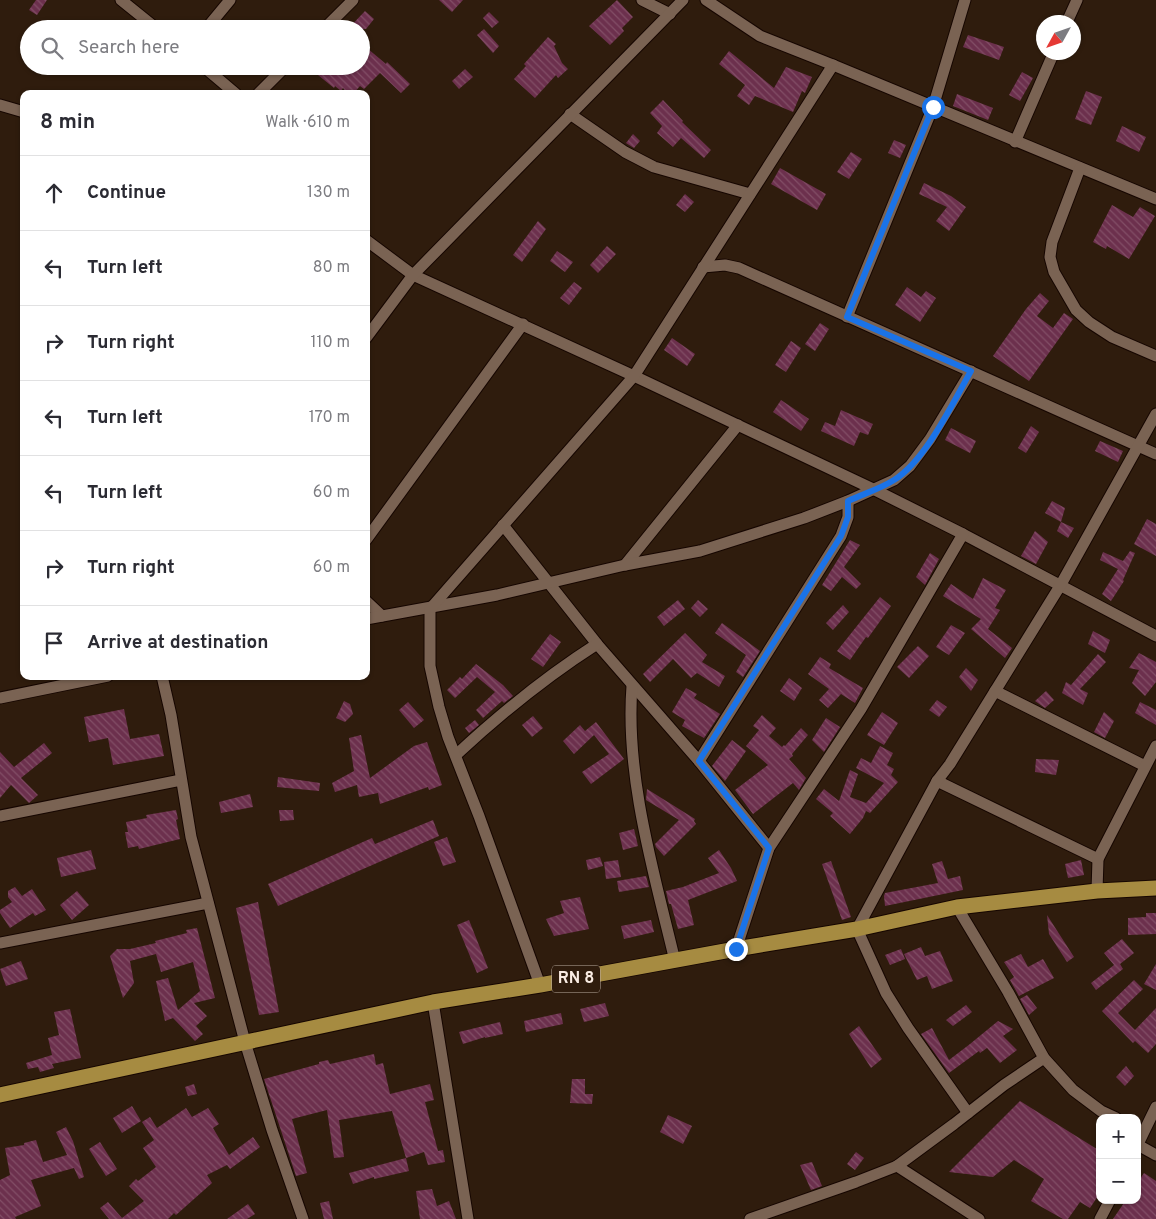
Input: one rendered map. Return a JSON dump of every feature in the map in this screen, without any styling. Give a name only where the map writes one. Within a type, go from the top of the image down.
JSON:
[{"type":"main road","name":"RN 8","points":[[0,1095],[433,1002],[858,929],[957,907],[1097,892],[1156,888]]},
{"type":"street","points":[[121,0],[146,20]]},
{"type":"street","points":[[213,20],[230,0]]},
{"type":"street","points":[[333,20],[353,0]]},
{"type":"street","points":[[642,0],[670,14]]},
{"type":"street","points":[[370,333],[413,275],[683,0]]},
{"type":"street","points":[[706,0],[760,36],[1156,199]]},
{"type":"street","points":[[847,317],[933,107],[965,0]]},
{"type":"street","points":[[1070,15],[1077,0]]},
{"type":"street","points":[[1015,142],[1051,60]]},
{"type":"street","points":[[540,985],[439,708],[430,666],[430,609],[634,376],[834,65]]},
{"type":"street","points":[[214,75],[231,90]]},
{"type":"street","points":[[262,90],[277,75]]},
{"type":"street","points":[[0,105],[20,111]]},
{"type":"street","points":[[570,114],[625,152],[654,167],[750,194]]},
{"type":"street","points":[[1080,168],[1052,242],[1050,257],[1054,272],[1076,310],[1089,322],[1112,337],[1156,356]]},
{"type":"street","points":[[370,243],[413,275],[523,324],[873,490],[963,534],[1156,636]]},
{"type":"street","points":[[703,267],[725,265],[739,268],[1156,454]]},
{"type":"street","points":[[370,534],[523,324]]},
{"type":"street","points":[[370,618],[430,609],[625,565],[700,551],[804,518],[848,501],[894,480],[910,466],[930,439],[971,371]]},
{"type":"street","points":[[968,1113],[908,1028],[886,993],[858,929],[937,781],[950,764],[1060,586],[1156,414]]},
{"type":"street","points":[[625,565],[738,425]]},
{"type":"street","points":[[699,761],[841,536],[848,517],[848,501]]},
{"type":"street","points":[[503,526],[597,644],[699,761],[769,848]]},
{"type":"street","points":[[736,949],[769,848],[861,709],[963,534]]},
{"type":"street","points":[[370,605],[382,616]]},
{"type":"street","points":[[456,755],[491,724],[567,663],[597,644]]},
{"type":"street","points":[[0,698],[88,680]]},
{"type":"street","points":[[163,680],[171,715],[191,837],[208,903],[245,1042],[272,1130],[303,1219]]},
{"type":"street","points":[[632,686],[630,716],[640,803],[675,961]]},
{"type":"street","points":[[995,691],[1145,766]]},
{"type":"street","points":[[1097,892],[1098,859],[1156,746]]},
{"type":"street","points":[[0,816],[181,780]]},
{"type":"street","points":[[937,781],[1098,859]]},
{"type":"street","points":[[0,943],[208,903]]},
{"type":"street","points":[[957,907],[1008,992],[1044,1058],[1074,1090],[1108,1114]]},
{"type":"street","points":[[433,1002],[468,1219]]},
{"type":"street","points":[[750,1219],[897,1166],[1004,1085],[1044,1058]]},
{"type":"street","points":[[1141,1129],[1156,1107]]},
{"type":"street","points":[[1141,1148],[1156,1155]]},
{"type":"street","points":[[897,1166],[979,1219]]},
{"type":"street","points":[[1100,1219],[1108,1204]]},
{"type":"building","points":[[36,0],[47,0],[37,15],[29,10]]},
{"type":"building","points":[[439,0],[463,0],[452,12]]},
{"type":"building","points":[[617,0],[633,17],[622,28],[624,31],[610,45],[589,26]]},
{"type":"building","points":[[365,11],[374,19],[370,24],[370,20],[356,20]]},
{"type":"building","points":[[489,12],[499,22],[492,28],[483,18]]},
{"type":"building","points":[[484,29],[499,46],[493,53],[477,35]]},
{"type":"building","points":[[968,35],[1004,47],[999,60],[963,47]]},
{"type":"building","points":[[548,37],[556,44],[554,46],[562,63],[568,69],[558,78],[556,75],[535,98],[514,79],[526,66],[524,64]]},
{"type":"building","points":[[370,51],[386,64],[387,62],[410,84],[401,93],[380,73],[364,89],[360,86],[356,90],[345,90],[343,88],[340,90],[335,86],[334,88],[318,75],[370,75]]},
{"type":"building","points":[[729,51],[774,88],[786,67],[812,77],[805,93],[802,91],[793,112],[755,96],[749,105],[737,96],[745,85],[719,64]]},
{"type":"building","points":[[465,69],[473,77],[459,89],[452,81]]},
{"type":"building","points":[[1022,72],[1033,78],[1020,101],[1009,95]]},
{"type":"building","points":[[1086,91],[1102,97],[1091,125],[1075,119]]},
{"type":"building","points":[[957,94],[993,108],[988,120],[953,106]]},
{"type":"building","points":[[663,100],[682,122],[711,150],[704,158],[681,138],[673,147],[657,133],[662,126],[650,113]]},
{"type":"building","points":[[1122,126],[1146,137],[1139,152],[1116,141]]},
{"type":"building","points":[[633,134],[640,141],[634,148],[626,143]]},
{"type":"building","points":[[894,140],[906,145],[900,158],[888,153]]},
{"type":"building","points":[[851,152],[862,159],[849,179],[837,172]]},
{"type":"building","points":[[780,168],[826,194],[817,210],[771,184]]},
{"type":"building","points":[[924,183],[951,196],[966,207],[949,231],[936,221],[947,207],[919,194]]},
{"type":"building","points":[[685,194],[694,202],[685,212],[676,205]]},
{"type":"building","points":[[1112,205],[1133,217],[1140,207],[1155,216],[1129,259],[1107,246],[1106,249],[1093,242]]},
{"type":"building","points":[[538,221],[546,229],[522,262],[513,255]]},
{"type":"building","points":[[607,246],[616,254],[598,273],[590,265]]},
{"type":"building","points":[[557,251],[573,262],[565,272],[550,261]]},
{"type":"building","points":[[574,282],[582,288],[569,305],[560,298]]},
{"type":"building","points":[[907,287],[921,297],[926,291],[936,298],[920,322],[895,305]]},
{"type":"building","points":[[1040,293],[1049,301],[1037,316],[1053,328],[1064,313],[1073,319],[1029,381],[993,356],[1026,309]]},
{"type":"building","points":[[820,323],[829,329],[815,351],[805,344]]},
{"type":"building","points":[[672,338],[695,354],[687,366],[664,350]]},
{"type":"building","points":[[791,341],[801,348],[786,372],[775,365]]},
{"type":"building","points":[[781,400],[809,419],[801,431],[773,412]]},
{"type":"building","points":[[841,410],[873,424],[868,435],[860,432],[854,446],[821,431],[825,422],[835,426]]},
{"type":"building","points":[[1031,426],[1039,432],[1026,453],[1018,448]]},
{"type":"building","points":[[951,428],[976,441],[970,453],[945,440]]},
{"type":"building","points":[[1100,441],[1123,451],[1118,462],[1095,451]]},
{"type":"building","points":[[1052,501],[1065,508],[1061,522],[1045,513]]},
{"type":"building","points":[[1147,519],[1156,524],[1156,556],[1134,544]]},
{"type":"building","points":[[1061,522],[1074,528],[1068,538],[1057,531]]},
{"type":"building","points":[[1035,531],[1048,542],[1036,564],[1021,556]]},
{"type":"building","points":[[850,540],[860,545],[844,567],[861,584],[856,589],[842,577],[831,591],[822,585]]},
{"type":"building","points":[[1130,551],[1135,553],[1124,581],[1111,601],[1102,594],[1118,569],[1100,560],[1103,552],[1123,561]]},
{"type":"building","points":[[930,553],[939,559],[925,585],[916,577]]},
{"type":"building","points":[[983,578],[1006,590],[995,608],[1000,610],[988,629],[1012,648],[1005,658],[971,629],[981,619],[943,596],[951,584],[973,599]]},
{"type":"building","points":[[880,597],[891,606],[850,660],[837,651]]},
{"type":"building","points":[[678,600],[685,609],[664,626],[657,617]]},
{"type":"building","points":[[698,600],[708,609],[700,617],[691,608]]},
{"type":"building","points":[[843,605],[849,612],[833,630],[826,623]]},
{"type":"building","points":[[722,623],[760,651],[743,677],[736,672],[746,655],[715,633]]},
{"type":"building","points":[[951,625],[965,633],[949,655],[936,647]]},
{"type":"building","points":[[1093,631],[1110,640],[1105,653],[1088,644]]},
{"type":"building","points":[[685,633],[707,655],[702,662],[725,676],[719,687],[697,673],[691,678],[673,659],[650,682],[643,674]]},
{"type":"building","points":[[550,634],[561,642],[543,667],[531,659]]},
{"type":"building","points":[[918,646],[929,656],[909,678],[897,667]]},
{"type":"building","points":[[1139,653],[1156,662],[1156,682],[1145,696],[1132,683],[1139,670],[1129,668]]},
{"type":"building","points":[[1098,654],[1106,662],[1080,689],[1088,693],[1083,705],[1062,693],[1066,682],[1071,685]]},
{"type":"building","points":[[820,657],[831,664],[829,668],[863,688],[855,703],[841,694],[828,708],[819,700],[829,689],[808,674]]},
{"type":"building","points":[[476,664],[503,685],[513,696],[504,703],[502,701],[483,718],[476,710],[495,692],[477,677],[455,698],[447,690],[460,677],[462,679]]},
{"type":"building","points":[[966,668],[978,680],[971,691],[959,677]]},
{"type":"building","points":[[789,678],[802,688],[794,701],[780,691]]},
{"type":"building","points":[[686,688],[697,694],[694,698],[720,714],[704,738],[682,726],[685,720],[672,712]]},
{"type":"building","points":[[1046,691],[1054,700],[1045,708],[1035,701]]},
{"type":"building","points":[[937,700],[947,707],[939,717],[929,710]]},
{"type":"building","points":[[344,701],[350,704],[353,714],[345,722],[336,718]]},
{"type":"building","points":[[408,702],[424,720],[414,728],[399,710]]},
{"type":"building","points":[[1140,702],[1156,710],[1156,725],[1135,713]]},
{"type":"building","points":[[124,709],[130,739],[159,734],[164,756],[113,765],[108,738],[89,742],[84,717]]},
{"type":"building","points":[[882,712],[898,723],[884,745],[867,735]]},
{"type":"building","points":[[1104,712],[1114,721],[1105,738],[1094,732]]},
{"type":"building","points":[[762,715],[776,728],[769,736],[782,747],[801,728],[808,735],[789,759],[806,778],[799,790],[793,783],[753,814],[735,790],[768,765],[746,746],[759,730],[753,726]]},
{"type":"building","points":[[533,716],[543,728],[532,737],[522,725]]},
{"type":"building","points":[[826,718],[840,727],[824,752],[812,740]]},
{"type":"building","points":[[475,720],[479,725],[469,733],[465,728]]},
{"type":"building","points":[[596,722],[624,759],[591,784],[582,772],[609,754],[594,735],[574,754],[563,741],[580,725],[585,731]]},
{"type":"building","points":[[361,735],[370,778],[414,746],[427,742],[442,785],[429,790],[428,787],[380,804],[378,793],[359,797],[357,785],[335,792],[332,783],[354,771],[349,738]]},
{"type":"building","points":[[732,740],[746,751],[725,781],[712,766]]},
{"type":"building","points":[[44,743],[52,753],[21,778],[38,795],[29,803],[11,785],[0,798],[0,752],[14,767]]},
{"type":"building","points":[[880,746],[893,753],[887,765],[894,769],[891,775],[898,782],[870,813],[866,811],[863,818],[850,834],[830,816],[833,813],[816,799],[824,789],[839,801],[850,770],[858,774],[850,797],[866,803],[884,783],[856,768],[861,758],[871,763]]},
{"type":"building","points":[[1036,759],[1059,760],[1056,775],[1035,772]]},
{"type":"building","points":[[278,777],[320,783],[319,791],[277,787]]},
{"type":"building","points":[[647,789],[695,819],[696,824],[664,856],[655,844],[679,820],[646,800]]},
{"type":"building","points":[[250,794],[253,807],[221,813],[219,802]]},
{"type":"building","points":[[176,810],[180,839],[139,849],[138,846],[128,848],[125,832],[128,832],[126,822],[147,818],[146,815]]},
{"type":"building","points":[[279,810],[293,810],[294,820],[280,821]]},
{"type":"building","points":[[433,820],[439,836],[278,906],[268,884],[372,838],[375,844]]},
{"type":"building","points":[[634,829],[638,846],[623,850],[619,833]]},
{"type":"building","points":[[447,837],[456,862],[443,866],[434,842]]},
{"type":"building","points":[[91,850],[96,869],[61,877],[57,858]]},
{"type":"building","points":[[719,850],[737,881],[688,900],[694,925],[678,929],[666,891],[683,887],[719,873],[708,858]]},
{"type":"building","points":[[600,857],[603,866],[588,870],[586,860]]},
{"type":"building","points":[[618,860],[621,877],[606,879],[604,862]]},
{"type":"building","points":[[1081,860],[1084,875],[1068,878],[1065,864]]},
{"type":"building","points":[[831,861],[851,917],[842,920],[822,864]]},
{"type":"building","points":[[942,861],[948,879],[960,876],[963,890],[885,906],[885,893],[938,883],[932,864]]},
{"type":"building","points":[[646,876],[649,887],[619,892],[617,881]]},
{"type":"building","points":[[15,887],[22,896],[32,889],[46,910],[35,916],[33,913],[10,928],[0,910],[12,902],[8,897],[8,891]]},
{"type":"building","points":[[77,891],[89,905],[72,920],[60,905]]},
{"type":"building","points":[[580,897],[589,929],[554,936],[546,919],[564,913],[560,901]]},
{"type":"building","points":[[258,902],[279,1012],[259,1015],[236,908]]},
{"type":"building","points":[[1146,913],[1156,913],[1156,934],[1128,935],[1128,918],[1146,917]]},
{"type":"building","points":[[1047,915],[1074,957],[1067,962],[1049,934]]},
{"type":"building","points":[[469,920],[488,968],[477,973],[457,925]]},
{"type":"building","points":[[651,920],[654,932],[624,939],[621,926]]},
{"type":"building","points":[[197,928],[215,998],[194,1003],[207,1016],[196,1026],[203,1034],[195,1041],[173,1018],[165,1021],[156,981],[168,978],[178,1010],[200,991],[193,962],[161,972],[156,954],[130,961],[134,983],[123,998],[110,956],[117,949],[130,949],[156,943],[155,941],[187,933],[186,930]]},
{"type":"building","points":[[1122,939],[1134,953],[1120,964],[1123,969],[1096,990],[1091,983],[1114,965],[1104,953]]},
{"type":"building","points":[[921,947],[925,956],[940,951],[953,981],[932,989],[927,976],[917,980],[904,954]]},
{"type":"building","points":[[901,949],[905,959],[890,965],[885,955]]},
{"type":"building","points":[[1021,954],[1028,967],[1043,959],[1054,978],[1019,996],[1010,980],[1014,977],[1004,962]]},
{"type":"building","points":[[21,961],[28,979],[6,986],[0,969]]},
{"type":"building","points":[[1156,964],[1156,990],[1144,984]]},
{"type":"building","points":[[1134,980],[1143,989],[1118,1013],[1135,1030],[1156,1008],[1156,1044],[1148,1053],[1135,1041],[1133,1043],[1102,1011]]},
{"type":"building","points":[[1027,995],[1037,1008],[1029,1015],[1020,999]]},
{"type":"building","points":[[605,1003],[609,1016],[584,1022],[580,1009]]},
{"type":"building","points":[[966,1005],[972,1012],[953,1026],[946,1020]]},
{"type":"building","points":[[70,1009],[81,1058],[52,1064],[54,1068],[40,1072],[38,1067],[28,1069],[26,1063],[52,1055],[48,1038],[59,1035],[54,1012]]},
{"type":"building","points":[[561,1013],[563,1024],[526,1032],[524,1021]]},
{"type":"building","points":[[998,1021],[1013,1029],[1003,1036],[1017,1050],[1000,1063],[987,1048],[980,1053],[979,1051],[949,1073],[921,1034],[932,1028],[949,1060]]},
{"type":"building","points":[[500,1022],[503,1034],[463,1044],[459,1032]]},
{"type":"building","points":[[859,1026],[882,1059],[871,1068],[849,1034]]},
{"type":"building","points":[[374,1054],[376,1065],[383,1063],[390,1094],[430,1084],[434,1100],[425,1102],[438,1151],[443,1150],[445,1162],[428,1165],[424,1152],[406,1158],[392,1111],[339,1120],[344,1157],[334,1158],[327,1110],[292,1119],[307,1173],[296,1176],[264,1079],[319,1064],[319,1062],[328,1060],[330,1064]]},
{"type":"building","points":[[1126,1066],[1134,1076],[1125,1086],[1116,1077]]},
{"type":"building","points":[[572,1079],[585,1079],[585,1094],[593,1094],[592,1104],[570,1103]]},
{"type":"building","points":[[194,1084],[197,1094],[188,1096],[185,1087]]},
{"type":"building","points":[[1020,1101],[1096,1148],[1096,1199],[1090,1208],[1080,1202],[1068,1219],[1063,1219],[1031,1201],[1044,1179],[1014,1160],[993,1177],[949,1172]]},
{"type":"building","points":[[132,1106],[141,1121],[122,1133],[113,1118]]},
{"type":"building","points":[[186,1108],[192,1117],[208,1108],[219,1124],[213,1128],[229,1155],[253,1137],[260,1147],[230,1169],[227,1165],[207,1175],[212,1183],[176,1215],[174,1213],[168,1219],[109,1219],[100,1208],[108,1202],[122,1218],[144,1201],[129,1186],[136,1179],[138,1181],[156,1167],[143,1148],[154,1140],[142,1122],[150,1117],[157,1128]]},
{"type":"building","points":[[668,1115],[692,1126],[683,1144],[660,1132]]},
{"type":"building","points":[[66,1127],[73,1141],[84,1177],[79,1179],[74,1168],[31,1180],[41,1206],[15,1217],[16,1219],[0,1219],[0,1180],[10,1175],[5,1148],[24,1145],[24,1143],[36,1140],[43,1162],[67,1155],[56,1132]]},
{"type":"building","points":[[100,1142],[117,1169],[106,1176],[89,1149]]},
{"type":"building","points":[[856,1152],[864,1158],[855,1170],[847,1164]]},
{"type":"building","points":[[406,1158],[409,1171],[374,1179],[374,1177],[353,1184],[349,1173]]},
{"type":"building","points":[[812,1162],[822,1186],[811,1190],[800,1165]]},
{"type":"building","points":[[1144,1173],[1156,1181],[1156,1219],[1113,1219],[1123,1204],[1141,1204],[1141,1177]]},
{"type":"building","points":[[432,1189],[437,1206],[449,1201],[456,1219],[420,1219],[416,1191]]},
{"type":"building","points":[[329,1201],[333,1219],[324,1219],[320,1203]]},
{"type":"building","points":[[248,1204],[255,1214],[247,1219],[227,1219]]},
{"type":"route","points":[[736,949],[769,848],[699,761],[841,536],[848,517],[848,501],[894,480],[910,466],[930,439],[971,371],[847,317],[933,107]]}]
